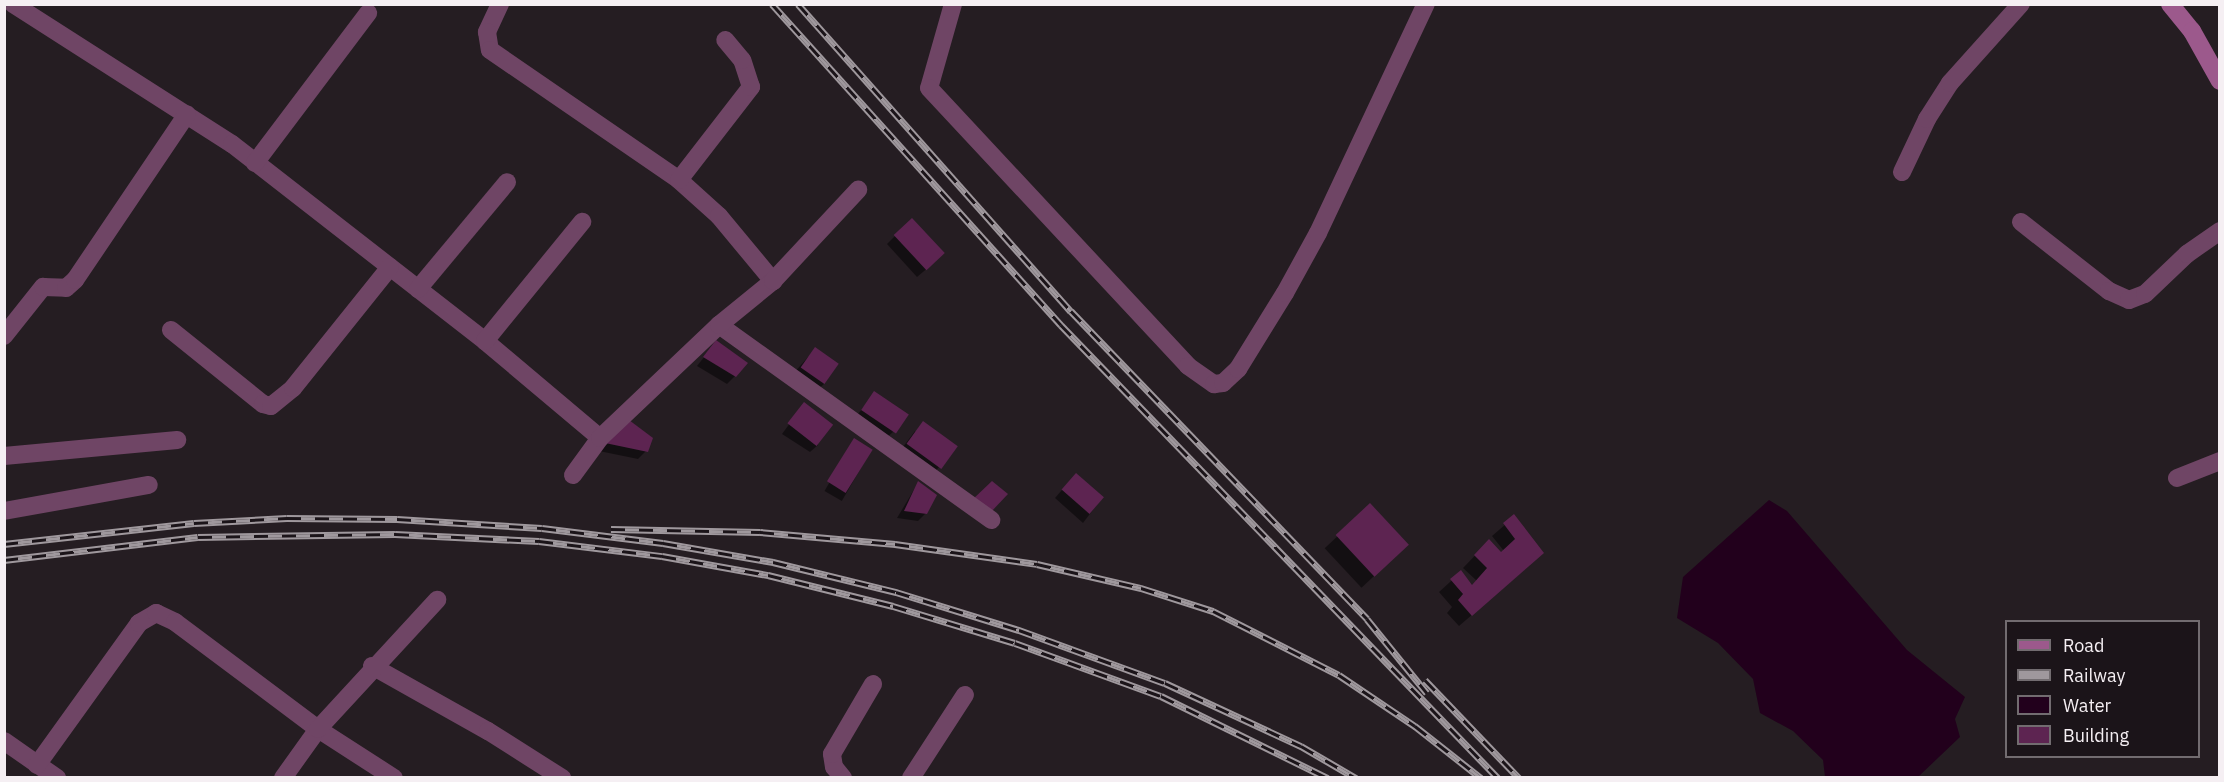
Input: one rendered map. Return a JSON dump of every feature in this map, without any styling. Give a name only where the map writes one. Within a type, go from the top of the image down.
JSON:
[{"type":"main road","points":[[2170,4],[2192,31],[2220,81]]},
{"type":"street","points":[[13,4],[187,114],[255,163],[485,342],[600,438]]},
{"type":"street","points":[[500,4],[488,32],[490,50],[679,180],[719,216],[773,281]]},
{"type":"street","points":[[953,4],[929,88],[1188,366],[1214,384],[1231,379],[1307,253],[1426,4]]},
{"type":"street","points":[[1902,172],[1927,119],[1950,83],[2021,4]]},
{"type":"street","points":[[255,163],[368,13]]},
{"type":"street","points":[[679,180],[751,87],[742,60],[725,40]]},
{"type":"street","points":[[4,336],[43,287],[66,288],[75,280],[187,114]]},
{"type":"street","points":[[418,289],[507,182]]},
{"type":"street","points":[[573,475],[600,438],[719,325],[773,281],[858,190]]},
{"type":"street","points":[[485,342],[582,222]]},
{"type":"street","points":[[2021,222],[2109,291],[2128,300],[2145,294],[2187,254],[2220,231]]},
{"type":"street","points":[[171,330],[263,404],[271,406],[293,388],[390,267]]},
{"type":"street","points":[[719,325],[991,520]]},
{"type":"street","points":[[4,456],[177,440]]},
{"type":"street","points":[[2177,478],[2220,461]]},
{"type":"street","points":[[4,511],[149,486]]},
{"type":"street","points":[[283,777],[318,729],[372,666],[437,600]]},
{"type":"street","points":[[38,765],[139,623],[156,613],[175,622],[318,729],[394,777]]},
{"type":"street","points":[[372,666],[488,731],[562,777]]},
{"type":"street","points":[[843,777],[834,767],[832,754],[873,684]]},
{"type":"street","points":[[911,777],[965,695]]},
{"type":"street","points":[[4,741],[57,777]]},
{"type":"water","points":[[1769,500],[1787,511],[1907,650],[1965,697],[1955,719],[1960,737],[1918,777],[1825,777],[1823,760],[1793,731],[1760,713],[1753,679],[1718,643],[1677,618],[1683,577]]},
{"type":"building","points":[[912,218],[945,253],[926,270],[894,235]]},
{"type":"building","points":[[716,340],[748,363],[736,377],[703,357]]},
{"type":"building","points":[[815,347],[839,364],[824,384],[801,367]]},
{"type":"building","points":[[874,391],[909,414],[896,434],[861,410]]},
{"type":"building","points":[[804,402],[833,425],[817,446],[787,423]]},
{"type":"building","points":[[625,417],[653,438],[648,452],[605,443]]},
{"type":"building","points":[[923,421],[958,446],[941,469],[907,444]]},
{"type":"building","points":[[854,438],[873,450],[846,493],[827,481]]},
{"type":"building","points":[[1076,473],[1104,497],[1089,514],[1062,490]]},
{"type":"building","points":[[918,481],[937,495],[927,514],[904,511]]},
{"type":"building","points":[[992,481],[1008,494],[990,513],[971,501]]},
{"type":"building","points":[[1370,503],[1409,545],[1375,577],[1336,535]]},
{"type":"building","points":[[1514,514],[1544,553],[1472,616],[1458,600],[1463,594],[1450,579],[1461,570],[1472,585],[1487,568],[1474,555],[1489,539],[1501,552],[1515,539],[1503,523]]},
{"type":"railway","points":[[772,4],[1061,325],[1498,778]]},
{"type":"railway","points":[[798,4],[1071,311],[1367,619],[1427,693]]},
{"type":"railway","points":[[4,544],[194,523],[287,518],[397,519],[542,528],[663,543],[773,562],[896,592],[1019,630],[1165,683],[1301,746],[1356,778]]},
{"type":"railway","points":[[611,529],[760,532],[895,544],[1037,564],[1141,588],[1213,611],[1339,675],[1415,726],[1481,778]]},
{"type":"railway","points":[[4,560],[198,537],[395,534],[539,541],[662,556],[768,575],[893,606],[1015,643],[1161,696],[1328,778]]},
{"type":"railway","points":[[1425,680],[1519,778]]}]
